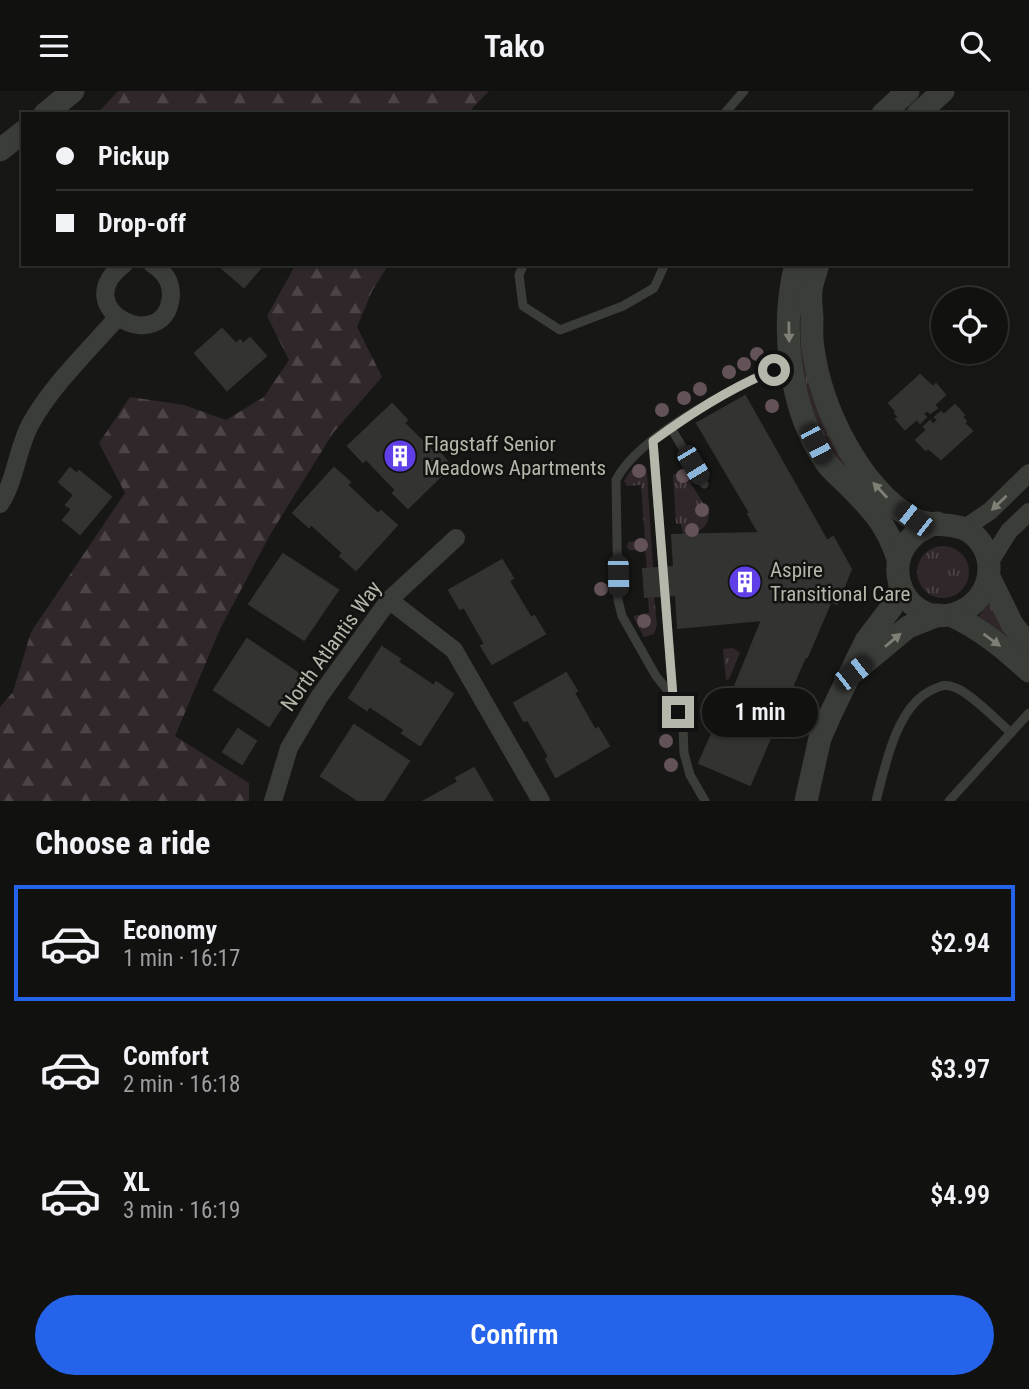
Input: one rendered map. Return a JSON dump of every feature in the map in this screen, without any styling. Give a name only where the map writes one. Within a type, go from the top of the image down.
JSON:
[{"type":"street","points":[[47,112],[73,91]]},
{"type":"street","points":[[885,112],[908,91]]},
{"type":"street","points":[[920,112],[943,91]]},
{"type":"street","points":[[0,151],[21,134]]},
{"type":"street","points":[[122,266],[107,283],[109,308],[117,318],[128,324],[141,326],[153,323],[163,315],[170,304],[171,291],[167,279],[156,266]]},
{"type":"street","points":[[796,266],[788,331],[793,380],[806,426],[826,463],[888,531],[898,559]]},
{"type":"street","points":[[817,266],[811,291],[813,348],[828,408],[856,462],[883,495],[914,519],[965,528],[976,537],[985,549],[989,570],[1012,624],[1029,646]]},
{"type":"street","points":[[0,504],[8,490],[30,425],[45,402],[117,318]]},
{"type":"street","points":[[965,528],[990,511],[1029,473]]},
{"type":"street","points":[[853,673],[908,627],[964,610],[976,602],[984,591],[989,570],[1009,531],[1029,512]]},
{"type":"street","points":[[937,523],[923,527],[903,546],[897,568],[901,587],[915,606],[972,625],[1007,650],[1029,671]]},
{"type":"street","name":"North Atlantis Way","points":[[273,801],[289,748],[319,697],[389,600],[456,538]]},
{"type":"street","points":[[806,801],[820,738],[837,699],[853,673],[866,641],[891,608],[901,587]]},
{"type":"street","points":[[389,600],[454,650],[541,801]]},
{"type":"lane","points":[[726,112],[744,91]]},
{"type":"lane","points":[[523,266],[519,275],[523,306],[560,330],[623,306],[654,288],[664,266]]},
{"type":"lane","points":[[673,697],[656,676],[622,616],[618,600],[616,480],[623,467],[688,415],[732,390],[791,363]]},
{"type":"lane","points":[[671,428],[704,484]]},
{"type":"lane","points":[[653,441],[673,697],[683,727],[684,753],[690,775],[705,801]]},
{"type":"lane","points":[[876,801],[894,737],[921,695],[944,684],[958,688],[1011,733]]},
{"type":"lane","points":[[949,801],[1029,713]]},
{"type":"green space","points":[[118,91],[489,91],[469,112],[99,112]]},
{"type":"green space","points":[[295,266],[388,266],[372,291],[357,327],[382,377],[333,433],[271,533],[220,629],[175,736],[249,783],[249,801],[0,801],[0,707],[13,692],[31,632],[125,493],[99,443],[130,397],[184,405],[226,420],[264,397],[289,360],[267,316]]},
{"type":"green space","points":[[798,337],[812,380],[872,497],[831,460],[799,384]]},
{"type":"green space","points":[[641,464],[646,467],[647,474],[653,568],[647,569],[645,550],[629,550],[627,547],[628,542],[645,540],[641,485],[627,486],[624,481],[630,471]]},
{"type":"green space","points":[[683,470],[709,513],[707,523],[701,529],[683,534],[681,524],[676,524],[673,475]]},
{"type":"green space","points":[[943,546],[962,553],[969,572],[962,591],[943,598],[924,591],[917,572],[924,553]]},
{"type":"green space","points":[[648,597],[654,597],[657,625],[654,634],[644,637],[633,616],[649,613]]},
{"type":"green space","points":[[990,602],[1015,644],[978,617]]},
{"type":"green space","points":[[733,648],[740,653],[729,679],[726,680],[723,649]]},
{"type":"building","points":[[219,266],[262,266],[244,287]]},
{"type":"building","points":[[222,329],[236,344],[240,340],[243,344],[250,338],[266,356],[227,390],[195,353]]},
{"type":"building","points":[[920,375],[933,387],[936,384],[945,395],[934,405],[937,408],[930,413],[927,410],[923,414],[926,417],[920,423],[917,419],[905,429],[896,419],[899,417],[889,403]]},
{"type":"building","name":"Aspire Transitional Care","points":[[745,396],[827,541],[833,537],[851,569],[837,604],[831,601],[750,785],[699,763],[727,700],[729,701],[762,620],[678,628],[676,595],[645,597],[643,569],[674,567],[672,535],[759,533],[697,423]]},
{"type":"building","name":"Flagstaff Senior Meadows Apartments","points":[[392,404],[407,420],[404,423],[434,453],[437,450],[451,466],[408,508],[393,493],[396,490],[366,459],[363,462],[348,446]]},
{"type":"building","points":[[955,405],[964,415],[964,423],[972,431],[941,459],[916,440],[927,430],[924,427],[930,421],[933,425],[938,420],[935,417],[941,412],[944,415]]},
{"type":"building","points":[[70,468],[77,474],[79,471],[111,497],[80,534],[63,520],[72,509],[66,505],[74,495],[59,482]]},
{"type":"building","name":"Flagstaff Senior Meadows Apartments","points":[[334,468],[350,482],[347,485],[378,514],[381,511],[397,525],[356,570],[340,556],[343,553],[311,524],[309,527],[293,513]]},
{"type":"building","points":[[283,554],[338,590],[304,640],[249,604]]},
{"type":"building","points":[[502,560],[513,578],[509,581],[531,618],[534,616],[545,634],[492,664],[481,646],[485,644],[464,607],[460,609],[449,590]]},
{"type":"building","points":[[247,639],[302,676],[269,726],[214,690]]},
{"type":"building","points":[[382,647],[400,659],[398,662],[434,686],[436,682],[453,694],[420,745],[402,733],[405,730],[369,706],[367,710],[349,698]]},
{"type":"building","points":[[566,673],[595,730],[598,728],[609,746],[556,777],[546,759],[549,757],[528,720],[524,721],[514,703]]},
{"type":"building","points":[[354,725],[409,761],[383,801],[359,801],[321,776]]},
{"type":"building","points":[[238,729],[256,741],[242,764],[223,752]]},
{"type":"building","points":[[474,768],[493,801],[424,801],[458,782],[456,778]]},
{"type":"place","name":"Flagstaff Senior Meadows Apartments","points":[[400,456]]},
{"type":"place","name":"Aspire Transitional Care","points":[[745,582]]},
{"type":"route","points":[[678,712],[673,697],[653,441],[688,415],[758,376],[774,370]]}]
